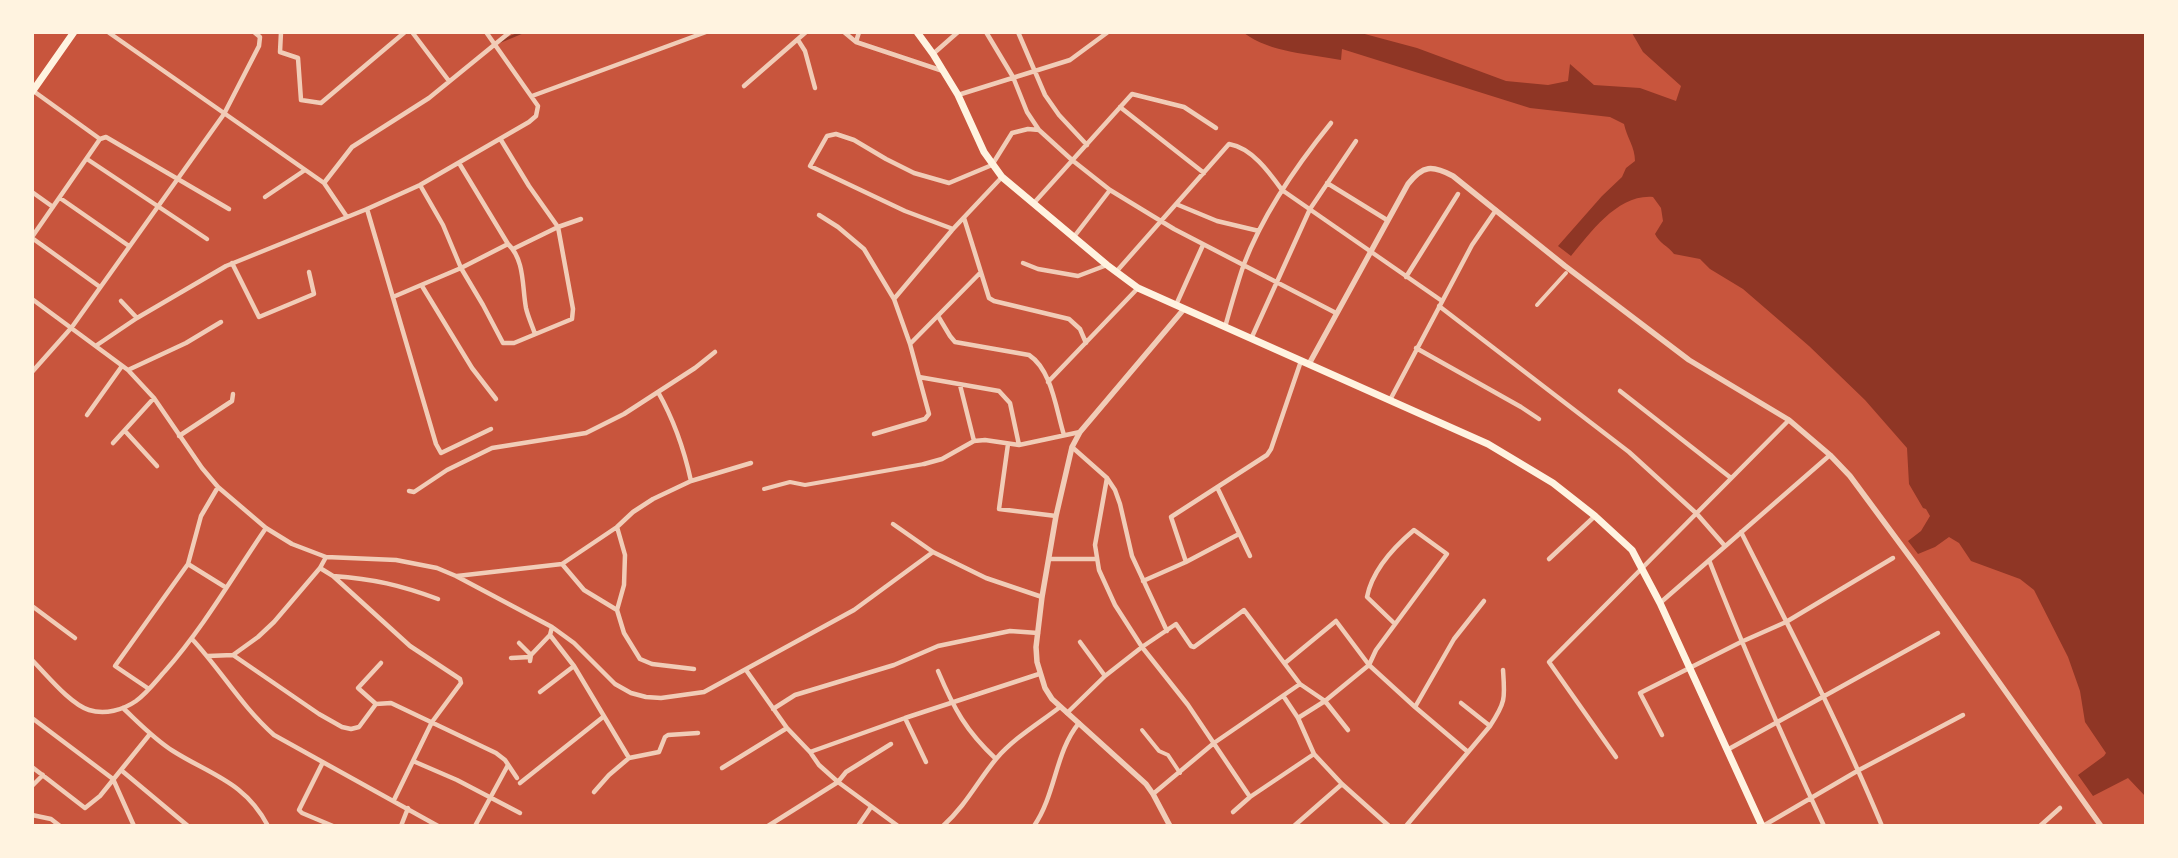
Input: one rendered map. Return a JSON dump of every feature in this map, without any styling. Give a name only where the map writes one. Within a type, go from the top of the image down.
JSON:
[{"type":"main road","points":[[33,91],[74,32]]},
{"type":"main road","points":[[917,32],[933,54],[958,96],[984,152],[1002,178],[1032,205],[1138,288],[1488,444],[1553,483],[1595,516],[1632,550],[1660,603],[1762,826]]},
{"type":"street","points":[[108,32],[324,183],[347,217]]},
{"type":"street","points":[[32,372],[72,327],[224,114],[259,46],[260,37],[254,32]]},
{"type":"street","points":[[281,32],[280,52],[298,58],[301,100],[322,103],[405,32]]},
{"type":"street","points":[[392,32],[396,38]]},
{"type":"street","points":[[412,32],[449,81]]},
{"type":"street","points":[[97,345],[137,318],[232,263],[367,209],[420,185],[501,140],[529,122],[536,116],[538,106],[486,32]]},
{"type":"street","points":[[324,183],[352,147],[429,98],[510,32]]},
{"type":"street","points":[[532,96],[695,34],[706,32]]},
{"type":"street","points":[[744,86],[806,32]]},
{"type":"street","points":[[844,32],[856,42],[944,72]]},
{"type":"street","points":[[856,42],[859,32]]},
{"type":"street","points":[[933,54],[958,32]]},
{"type":"street","points":[[986,32],[1013,77],[1027,112],[1039,130],[1072,160],[1110,190],[1161,222],[1336,313]]},
{"type":"street","points":[[1018,32],[1045,95],[1059,115],[1086,145]]},
{"type":"street","points":[[958,96],[1070,60],[1108,32]]},
{"type":"street","points":[[798,40],[804,51],[815,88]]},
{"type":"street","points":[[33,91],[100,139]]},
{"type":"street","points":[[1032,205],[1132,94],[1184,108],[1216,128]]},
{"type":"street","points":[[1120,107],[1204,173]]},
{"type":"street","points":[[1225,327],[1244,264],[1259,231],[1282,190],[1305,155],[1331,123]]},
{"type":"street","points":[[954,229],[905,211],[810,166],[827,136],[831,134],[861,143],[886,159],[914,173],[949,182],[992,165],[1012,133],[1028,129],[1039,130]]},
{"type":"street","points":[[100,287],[32,237],[100,139],[106,137],[229,209]]},
{"type":"street","points":[[420,185],[443,225],[461,268],[483,305],[501,341],[506,345],[514,344],[572,319],[573,314],[558,227],[529,186],[501,140]]},
{"type":"street","points":[[1251,339],[1310,209],[1356,141]]},
{"type":"street","points":[[1116,272],[1229,144],[1238,146],[1266,170],[1282,190],[1442,301]]},
{"type":"street","points":[[87,159],[159,205],[207,239]]},
{"type":"street","points":[[459,163],[508,244],[513,249],[521,268],[526,309],[535,334]]},
{"type":"street","points":[[1309,364],[1387,220],[1414,176],[1422,170],[1432,168],[1442,170],[1453,176],[1689,360],[1789,420],[1830,455],[1850,476],[1918,568],[2101,826]]},
{"type":"street","points":[[265,197],[305,170]]},
{"type":"street","points":[[894,299],[954,229],[1002,178]]},
{"type":"street","points":[[1327,183],[1387,220]]},
{"type":"street","points":[[1073,238],[1110,190]]},
{"type":"street","points":[[32,192],[54,207]]},
{"type":"street","points":[[1406,277],[1458,194]]},
{"type":"street","points":[[60,198],[129,246]]},
{"type":"street","points":[[1176,204],[1217,221],[1259,231]]},
{"type":"street","points":[[367,209],[436,444],[441,453],[491,429]]},
{"type":"street","points":[[1390,400],[1472,245],[1496,209]]},
{"type":"street","points":[[819,215],[838,227],[864,249],[894,299],[910,344],[929,414],[925,419],[874,434]]},
{"type":"street","points":[[964,218],[986,292],[994,301],[1069,319],[1080,329],[1086,343]]},
{"type":"street","points":[[513,249],[558,227],[581,219]]},
{"type":"street","points":[[393,297],[422,286],[508,244]]},
{"type":"street","points":[[1176,305],[1203,245]]},
{"type":"street","points":[[232,263],[259,317],[314,294],[309,272]]},
{"type":"street","points":[[1022,263],[1038,269],[1078,276],[1107,265]]},
{"type":"street","points":[[910,344],[981,272]]},
{"type":"street","points":[[1537,305],[1566,273]]},
{"type":"street","points":[[422,286],[472,368],[496,399]]},
{"type":"street","points":[[1048,382],[1138,288]]},
{"type":"street","points":[[32,299],[97,345],[128,370],[154,398],[179,436],[218,487],[266,528],[292,544],[326,557],[396,560],[437,568],[456,576],[552,627],[574,643],[615,684],[631,693],[661,698],[695,694],[746,670],[854,610],[933,552]]},
{"type":"street","points":[[121,300],[137,318]]},
{"type":"street","points":[[1439,306],[1629,452],[1697,514],[1725,546]]},
{"type":"street","points":[[1170,826],[1153,794],[1107,748],[1060,707],[1045,688],[1039,674],[1036,647],[1042,597],[1056,516],[1072,447],[1080,432],[1184,309]]},
{"type":"street","points":[[938,316],[950,336],[956,342],[1029,355],[1041,366],[1048,382],[1064,435]]},
{"type":"street","points":[[128,370],[186,343],[221,322]]},
{"type":"street","points":[[1416,348],[1539,419]]},
{"type":"street","points":[[408,491],[414,492],[448,470],[492,448],[586,433],[624,414],[695,368],[716,352]]},
{"type":"street","points":[[1186,562],[1171,517],[1217,486],[1262,460],[1272,449],[1301,361]]},
{"type":"street","points":[[87,416],[122,366]]},
{"type":"street","points":[[919,377],[999,391],[1010,402],[1018,445]]},
{"type":"street","points":[[960,385],[974,441]]},
{"type":"street","points":[[658,392],[670,414],[685,455],[691,481]]},
{"type":"street","points":[[1620,392],[1731,478]]},
{"type":"street","points":[[179,436],[232,401],[233,394]]},
{"type":"street","points":[[113,443],[154,398]]},
{"type":"street","points":[[1616,757],[1550,662],[1789,420]]},
{"type":"street","points":[[125,431],[157,466]]},
{"type":"street","points":[[764,489],[790,482],[805,485],[924,464],[942,458],[974,441],[984,440],[1018,445],[1080,432]]},
{"type":"street","points":[[1008,444],[999,509],[1056,516]]},
{"type":"street","points":[[1072,447],[1107,478],[1115,490],[1132,556],[1167,631]]},
{"type":"street","points":[[1660,603],[1830,455]]},
{"type":"street","points":[[456,576],[562,564],[617,527],[633,512],[653,499],[691,481],[751,463]]},
{"type":"street","points":[[1107,478],[1095,545],[1096,559],[1115,605],[1142,647],[1214,743],[1250,797]]},
{"type":"street","points":[[1217,486],[1250,556]]},
{"type":"street","points":[[149,689],[115,666],[188,564],[201,516],[218,487]]},
{"type":"street","points":[[1549,559],[1595,516]]},
{"type":"street","points":[[893,524],[933,552],[986,578],[1042,597]]},
{"type":"street","points":[[617,527],[625,554],[624,585],[617,610],[624,633],[640,659],[652,664],[694,669]]},
{"type":"street","points":[[32,660],[70,698],[88,710],[103,712],[123,708],[149,689],[192,639],[266,528]]},
{"type":"street","points":[[1298,718],[1325,701],[1369,665],[1376,650],[1447,554],[1414,530],[1385,561],[1370,582],[1367,597],[1395,624]]},
{"type":"street","points":[[1741,532],[1824,696],[1859,770],[1882,826]]},
{"type":"street","points":[[1143,581],[1186,562],[1239,534]]},
{"type":"street","points":[[208,656],[233,655],[274,622],[320,568],[326,557]]},
{"type":"street","points":[[1662,736],[1640,693],[1740,642],[1786,622],[1893,558]]},
{"type":"street","points":[[1050,559],[1096,559]]},
{"type":"street","points":[[1709,560],[1740,642],[1775,723],[1824,826]]},
{"type":"street","points":[[188,564],[225,587]]},
{"type":"street","points":[[562,564],[584,590],[617,610]]},
{"type":"street","points":[[320,568],[333,576],[410,646],[460,679],[461,683],[432,722],[394,800]]},
{"type":"street","points":[[333,576],[400,585],[438,599]]},
{"type":"street","points":[[1414,707],[1454,639],[1484,601]]},
{"type":"street","points":[[32,606],[75,638]]},
{"type":"street","points":[[1067,713],[1105,676],[1142,647],[1176,624],[1191,646],[1194,647],[1244,610],[1300,684],[1325,701],[1348,730]]},
{"type":"street","points":[[1285,663],[1336,621],[1369,665],[1414,707],[1468,752]]},
{"type":"street","points":[[511,658],[530,658],[550,635],[552,627]]},
{"type":"street","points":[[773,708],[795,696],[894,665],[938,646],[1010,631],[1038,633]]},
{"type":"street","points":[[1727,750],[1938,633]]},
{"type":"street","points":[[550,635],[574,666],[629,758]]},
{"type":"street","points":[[192,639],[208,656],[256,719],[274,735],[438,826]]},
{"type":"street","points":[[1080,642],[1105,676]]},
{"type":"street","points":[[519,643],[530,658]]},
{"type":"street","points":[[233,655],[319,714],[342,727],[351,729],[359,727],[376,704]]},
{"type":"street","points":[[381,663],[358,688],[376,704],[391,703],[496,753],[508,765],[519,781],[603,717]]},
{"type":"street","points":[[540,692],[574,666]]},
{"type":"street","points":[[746,670],[787,728],[810,752],[819,765],[838,782],[898,826]]},
{"type":"street","points":[[1406,826],[1490,726],[1502,708],[1505,698],[1503,670]]},
{"type":"street","points":[[938,671],[952,703],[971,734],[996,759]]},
{"type":"street","points":[[810,752],[1039,674]]},
{"type":"street","points":[[1153,794],[1214,743],[1284,697],[1300,684]]},
{"type":"street","points":[[1284,697],[1298,718],[1314,754],[1342,784],[1389,826]]},
{"type":"street","points":[[1461,703],[1490,726]]},
{"type":"street","points":[[943,826],[962,807],[996,759],[1023,734],[1060,707]]},
{"type":"street","points":[[123,708],[150,734],[171,750],[217,774],[241,790],[268,826]]},
{"type":"street","points":[[1762,826],[1859,770],[1964,715]]},
{"type":"street","points":[[32,718],[113,780],[134,826]]},
{"type":"street","points":[[906,718],[926,762]]},
{"type":"street","points":[[1035,825],[1048,799],[1069,735],[1079,723]]},
{"type":"street","points":[[722,768],[787,728]]},
{"type":"street","points":[[1142,730],[1159,751],[1168,755],[1180,773]]},
{"type":"street","points":[[32,767],[85,808],[100,796],[150,734]]},
{"type":"street","points":[[594,792],[609,775],[629,758],[660,752],[665,737],[668,735],[698,734]]},
{"type":"street","points":[[768,826],[838,782],[846,772],[891,744]]},
{"type":"street","points":[[1234,812],[1250,797],[1314,754]]},
{"type":"street","points":[[413,761],[490,796],[520,813]]},
{"type":"street","points":[[323,762],[299,810],[333,826]]},
{"type":"street","points":[[475,826],[508,765]]},
{"type":"street","points":[[121,770],[188,826]]},
{"type":"street","points":[[32,786],[43,775]]},
{"type":"street","points":[[1294,826],[1342,784]]},
{"type":"street","points":[[858,826],[871,807]]},
{"type":"street","points":[[401,826],[408,808]]},
{"type":"street","points":[[2040,826],[2060,808]]},
{"type":"street","points":[[32,815],[51,819],[60,826]]},
{"type":"shaded area","points":[[1244,33],[1361,33],[1417,48],[1506,81],[1548,85],[1568,81],[1570,64],[1594,85],[1640,88],[1676,101],[1681,86],[1643,52],[1632,33],[2145,33],[2145,796],[2128,778],[2093,796],[2078,775],[2106,753],[2085,722],[2080,691],[2068,657],[2034,590],[2020,579],[1971,561],[1959,543],[1949,537],[1935,547],[1918,554],[1908,541],[1921,531],[1930,516],[1909,484],[1907,448],[1865,400],[1809,346],[1743,289],[1710,269],[1700,259],[1674,254],[1661,242],[1655,234],[1663,221],[1661,208],[1653,197],[1640,198],[1617,208],[1606,216],[1571,256],[1558,246],[1602,196],[1622,177],[1626,168],[1635,161],[1634,151],[1624,124],[1610,117],[1530,108],[1342,49],[1341,60],[1278,49],[1255,40]]},
{"type":"waterway","points":[[499,42],[523,32]]}]
